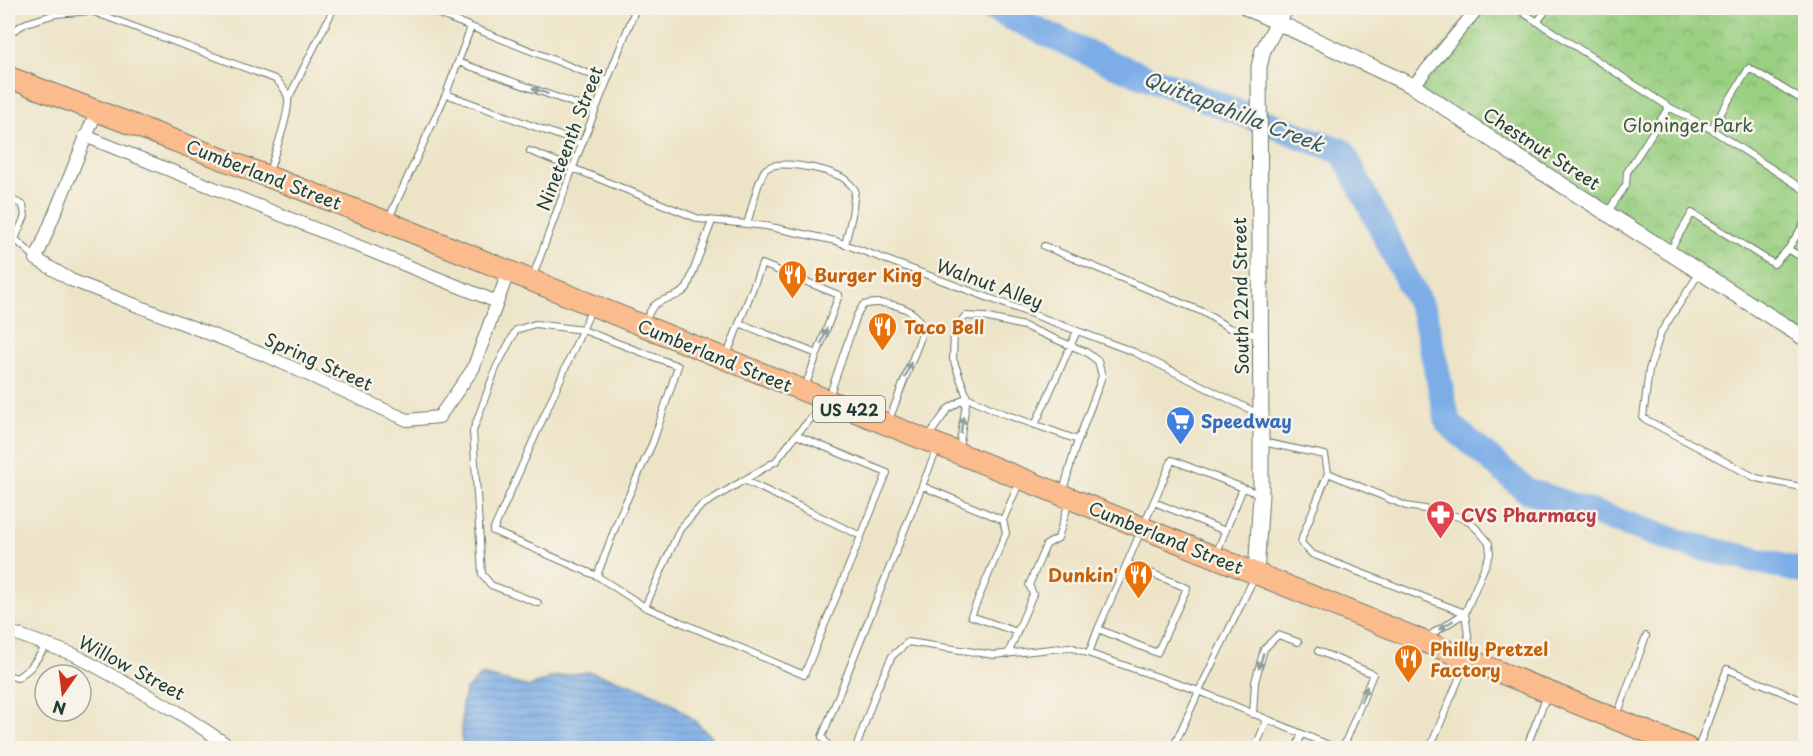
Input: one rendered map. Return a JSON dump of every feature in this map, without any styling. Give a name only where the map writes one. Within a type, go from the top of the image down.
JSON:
[{"type":"highway","name":"Cumberland Street","points":[[8,77],[508,270],[1686,748]]},
{"type":"street","name":"Chestnut Street","points":[[1247,8],[1413,86],[1510,152],[1806,339]]},
{"type":"street","points":[[1278,22],[1289,8]]},
{"type":"street","points":[[1413,86],[1478,8]]},
{"type":"street","name":"South 22nd Street","points":[[1256,574],[1261,495],[1259,67],[1263,50],[1278,22]]},
{"type":"street","points":[[36,259],[97,110]]},
{"type":"street","points":[[86,136],[497,302]]},
{"type":"street","name":"Spring Street","points":[[36,259],[71,280],[267,356],[407,420],[439,417],[473,369],[508,270]]},
{"type":"street","name":"Willow Street","points":[[8,631],[75,655],[178,712],[232,748]]},
{"type":"lane","points":[[268,176],[288,99],[334,8]]},
{"type":"lane","points":[[424,8],[607,81]]},
{"type":"lane","name":"Nineteenth Street","points":[[532,280],[582,144],[636,8]]},
{"type":"lane","points":[[1516,8],[1669,107],[1711,129],[1806,191]]},
{"type":"lane","points":[[1537,22],[1548,8]]},
{"type":"lane","points":[[8,34],[26,23],[56,14],[91,11],[275,79],[284,87],[288,99]]},
{"type":"lane","points":[[387,222],[446,93],[471,27]]},
{"type":"lane","points":[[458,62],[595,111]]},
{"type":"lane","points":[[1711,129],[1749,68],[1806,102]]},
{"type":"lane","points":[[446,93],[582,144]]},
{"type":"lane","points":[[1607,213],[1626,185],[1627,172],[1669,107]]},
{"type":"lane","name":"Walnut Alley","points":[[530,151],[699,219],[766,226],[845,245],[1134,352],[1261,416]]},
{"type":"lane","points":[[747,224],[763,172],[770,165],[780,164],[817,170],[837,175],[848,181],[855,190],[845,245]]},
{"type":"lane","points":[[8,198],[23,205],[25,216],[15,239]]},
{"type":"lane","points":[[1668,252],[1692,213],[1774,264],[1788,249],[1806,221]]},
{"type":"lane","points":[[643,325],[653,306],[681,295],[687,288],[712,221]]},
{"type":"lane","points":[[8,236],[15,239],[36,259]]},
{"type":"lane","points":[[1044,246],[1203,312],[1229,328],[1260,336]]},
{"type":"lane","points":[[1788,249],[1806,260]]},
{"type":"lane","points":[[725,359],[762,264],[839,295],[803,391]]},
{"type":"lane","points":[[1700,272],[1661,332],[1649,370],[1643,418],[1756,478],[1806,488]]},
{"type":"lane","points":[[645,607],[680,529],[701,506],[776,461],[828,400],[850,332],[863,305],[873,302],[905,309],[914,314],[920,322],[921,337],[887,425]]},
{"type":"lane","points":[[494,531],[594,305]]},
{"type":"lane","points":[[1008,654],[1033,594],[1029,585],[1046,545],[1058,538],[1078,440],[1102,376],[1098,361],[1086,352],[1024,326],[964,316],[954,331],[953,359],[967,397],[999,412],[1078,440]]},
{"type":"lane","points":[[739,323],[817,354]]},
{"type":"lane","points":[[538,603],[491,585],[482,574],[473,431],[496,368],[516,330],[536,324],[583,330],[678,366],[653,442],[620,515],[597,576]]},
{"type":"lane","points":[[1035,425],[1077,331]]},
{"type":"lane","points":[[830,748],[822,736],[922,486],[967,397]]},
{"type":"lane","points":[[941,447],[948,409],[967,397]]},
{"type":"lane","points":[[479,527],[494,531],[597,576],[645,607],[804,675],[887,473],[796,435]]},
{"type":"lane","points":[[1261,442],[1325,455],[1328,473],[1303,535],[1301,543],[1306,549],[1312,554],[1465,613]]},
{"type":"lane","points":[[1089,653],[1172,460],[1261,495]]},
{"type":"lane","points":[[1328,473],[1406,506],[1466,519],[1489,543],[1490,554],[1465,613],[1470,660],[1430,748]]},
{"type":"lane","points":[[1017,632],[971,616],[1006,533],[1003,520],[1021,478]]},
{"type":"lane","points":[[744,480],[861,536]]},
{"type":"lane","points":[[922,486],[1003,520]]},
{"type":"lane","points":[[1214,557],[1243,488]]},
{"type":"lane","points":[[1154,502],[1225,531]]},
{"type":"lane","points":[[1098,629],[1157,653],[1187,588],[1126,563]]},
{"type":"lane","points":[[1173,748],[1256,574]]},
{"type":"lane","points":[[1422,640],[1465,613]]},
{"type":"lane","points":[[1253,714],[1255,682],[1264,649],[1278,635],[1298,642]]},
{"type":"lane","points":[[1616,720],[1646,636]]},
{"type":"lane","points":[[856,748],[877,689],[892,656],[908,642],[994,655],[1071,647],[1199,691],[1336,748]]},
{"type":"lane","points":[[8,675],[17,678],[30,668],[46,645]]},
{"type":"lane","points":[[1318,651],[1372,674],[1342,748]]},
{"type":"lane","points":[[1686,748],[1727,669],[1806,702]]},
{"type":"lane","points":[[1526,748],[1548,692]]},
{"type":"lane","points":[[1255,748],[1267,720]]},
{"type":"lane","points":[[1296,748],[1302,734]]},
{"type":"green space","name":"Gloninger Park","points":[[1475,8],[1805,8],[1805,337],[1413,86]]},
{"type":"water","points":[[589,672],[628,683],[662,698],[692,718],[720,748],[462,748],[462,704],[466,690],[482,675],[529,687],[553,677]]},
{"type":"waterway","name":"Quittapahilla Creek","points":[[991,8],[1110,63],[1343,152],[1425,315],[1448,423],[1526,490],[1686,544],[1806,572]]},
{"type":"place","name":"Burger King","points":[[793,300]]},
{"type":"place","name":"Taco Bell","points":[[883,352]]},
{"type":"place","name":"Speedway","points":[[1180,446]]},
{"type":"place","name":"CVS Pharmacy","points":[[1440,540]]},
{"type":"place","name":"Dunkin'","points":[[1139,600]]},
{"type":"place","name":"Philly Pretzel Factory","points":[[1409,684]]}]
